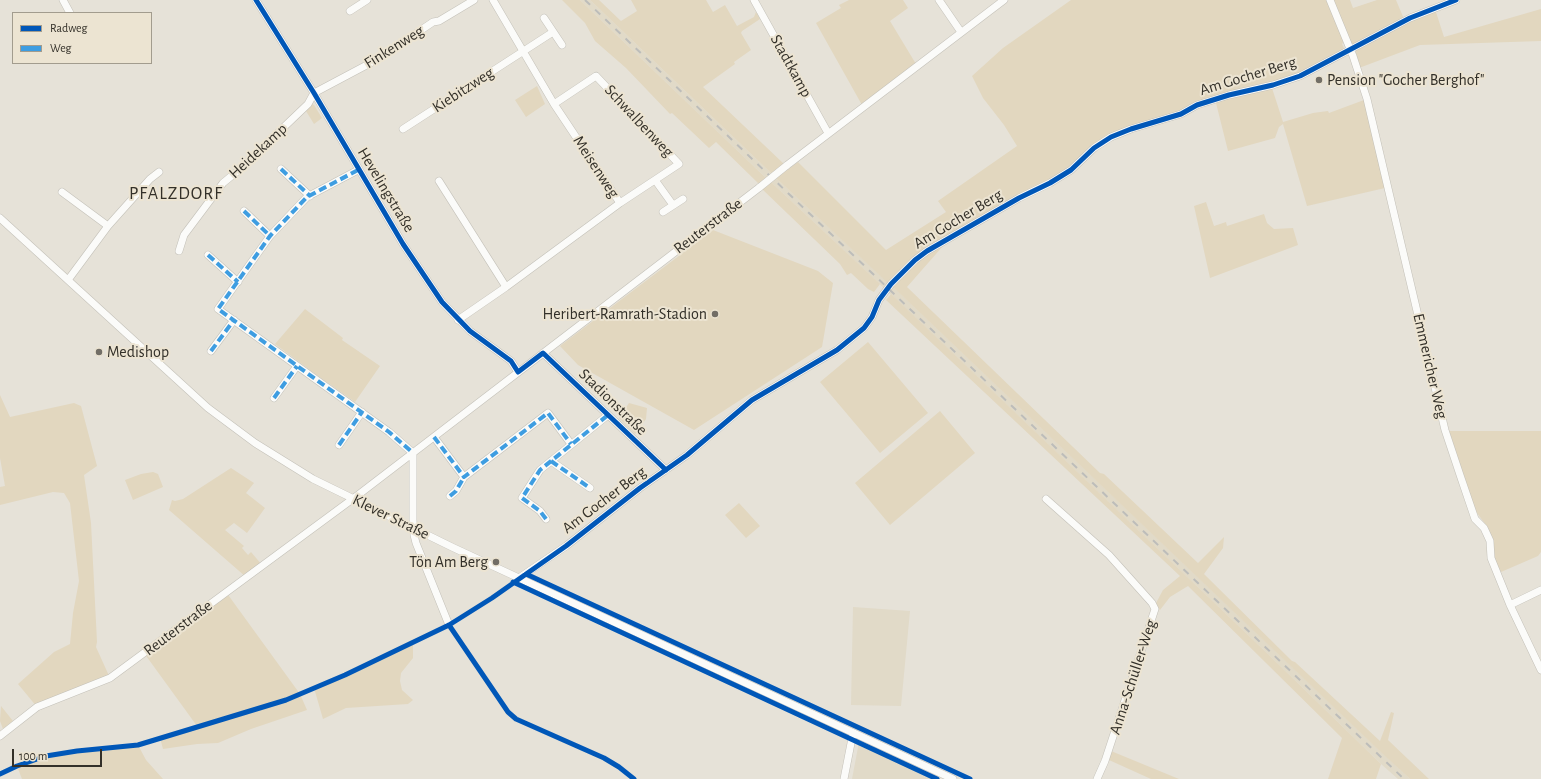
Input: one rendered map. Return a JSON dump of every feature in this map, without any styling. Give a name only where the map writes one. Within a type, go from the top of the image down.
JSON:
[{"type":"street","points":[[63,0],[69,12]]},
{"type":"street","name":"Hevelingstraße","points":[[256,0],[314,93],[403,244],[442,302],[458,320],[510,361],[518,372]]},
{"type":"street","points":[[350,11],[367,0]]},
{"type":"street","name":"Finkenweg","points":[[314,93],[378,59],[433,22],[440,21],[474,0]]},
{"type":"street","name":"Meisenweg","points":[[458,320],[506,287],[620,203],[554,104],[493,0]]},
{"type":"street","name":"Stadtkamp","points":[[754,0],[828,133]]},
{"type":"street","points":[[938,0],[961,32]]},
{"type":"street","name":"Reuterstraße","points":[[0,736],[37,707],[110,678],[413,453],[760,187],[828,133],[1004,0]]},
{"type":"street","name":"Emmericher Weg","points":[[1330,0],[1350,50],[1367,99],[1445,430],[1471,509],[1475,519],[1484,528],[1490,541],[1491,558],[1510,605],[1541,670]]},
{"type":"street","name":"Am Gocher Berg","points":[[519,578],[566,546],[687,455],[752,400],[837,350],[864,328],[872,317],[879,300],[891,284],[915,260],[927,251],[1071,170],[1094,148],[1111,137],[1131,129],[1181,114],[1197,105],[1229,95],[1273,85],[1300,76],[1410,18],[1456,0]]},
{"type":"street","points":[[544,18],[562,46]]},
{"type":"street","points":[[522,51],[553,32]]},
{"type":"street","name":"Kiebitzweg","points":[[403,129],[522,51]]},
{"type":"street","name":"Schwalbenweg","points":[[554,104],[596,76],[679,164],[620,203]]},
{"type":"street","name":"Heidekamp","points":[[179,251],[184,235],[223,184],[308,104],[314,93]]},
{"type":"street","points":[[281,169],[310,196]]},
{"type":"street","points":[[358,170],[310,196],[270,236],[218,309],[362,412],[389,432],[413,453],[414,529],[416,543],[449,625]]},
{"type":"street","points":[[68,280],[108,226],[150,179],[159,172]]},
{"type":"street","name":"Schwalbenweg","points":[[655,180],[672,205]]},
{"type":"street","points":[[440,182],[506,287]]},
{"type":"street","points":[[62,192],[108,226]]},
{"type":"street","points":[[664,212],[682,199]]},
{"type":"street","points":[[244,211],[270,236]]},
{"type":"street","name":"Klever Straße","points":[[0,218],[208,408],[255,443],[313,479],[349,500],[953,779]]},
{"type":"street","points":[[208,255],[238,282]]},
{"type":"street","points":[[212,351],[234,320]]},
{"type":"street","name":"Stadionstraße","points":[[543,353],[666,470]]},
{"type":"street","points":[[274,398],[297,366]]},
{"type":"street","points":[[339,445],[362,412]]},
{"type":"street","points":[[450,496],[456,491],[464,477],[548,413],[571,444]]},
{"type":"street","points":[[546,519],[540,511],[522,498],[540,470],[608,415]]},
{"type":"street","points":[[434,437],[464,477]]},
{"type":"street","points":[[551,461],[590,488]]},
{"type":"street","name":"Anna-Schüller-Weg","points":[[1046,499],[1109,554],[1156,609],[1105,761],[1097,779]]},
{"type":"street","points":[[1510,605],[1541,590]]},
{"type":"street","points":[[844,779],[853,733]]},
{"type":"shaded area","points":[[562,0],[580,0],[766,178],[759,184],[716,142],[709,148],[672,113],[670,114],[626,68],[595,41],[585,23]]},
{"type":"shaded area","points":[[580,0],[590,0],[772,174],[766,178]]},
{"type":"shaded area","points":[[590,0],[599,0],[621,21],[637,11],[631,0],[706,0],[713,12],[725,5],[737,26],[754,17],[756,12],[760,19],[741,33],[751,50],[734,62],[735,64],[703,87],[784,164],[772,174]]},
{"type":"shaded area","points":[[849,0],[903,0],[908,8],[890,21],[916,64],[862,105],[816,23],[841,8],[839,5]]},
{"type":"shaded area","points":[[1071,0],[1327,0],[1344,41],[1342,44],[1344,48],[1343,50],[1297,74],[1186,109],[1110,136],[1070,169],[922,253],[889,284],[776,178],[798,162],[886,250],[946,212],[938,201],[1017,146],[1004,125],[983,98],[972,76],[1003,48]]},
{"type":"shaded area","points":[[1333,0],[1350,0],[1353,8],[1377,0],[1396,0],[1404,19],[1355,45],[1351,43]]},
{"type":"shaded area","points":[[1435,9],[1444,37],[1541,9],[1541,41],[1420,45],[1359,68],[1355,54],[1357,48]]},
{"type":"shaded area","points":[[537,86],[545,104],[526,117],[515,100]]},
{"type":"shaded area","points":[[1272,88],[1283,122],[1313,113],[1328,111],[1329,113],[1364,100],[1385,188],[1307,206],[1283,124],[1279,127],[1275,138],[1228,151],[1216,103],[1231,97]]},
{"type":"shaded area","points":[[312,104],[322,118],[314,124],[306,111]]},
{"type":"shaded area","points":[[776,178],[885,279],[1410,779],[1398,779],[1381,764],[1268,654],[771,182]]},
{"type":"shaded area","points":[[771,182],[880,284],[874,292],[868,289],[851,273],[847,275],[840,264],[762,189]]},
{"type":"shaded area","points":[[1206,202],[1214,226],[1226,222],[1227,226],[1264,214],[1267,223],[1274,229],[1293,228],[1298,245],[1210,278],[1194,206]]},
{"type":"shaded area","name":"Heribert-Ramrath-Stadion","points":[[713,230],[818,271],[833,283],[822,347],[694,430],[578,365],[560,346]]},
{"type":"shaded area","points":[[943,246],[907,287],[1100,473],[1104,474],[1198,563],[1224,537],[1223,548],[1204,574],[1292,661],[1295,662],[1380,741],[1391,712],[1394,713],[1388,740],[1429,779],[1410,779],[892,286],[924,255]]},
{"type":"shaded area","points":[[891,294],[1381,764],[1376,779],[1328,779],[1342,738],[1188,586],[1170,597],[1160,610],[1155,605],[1163,590],[1180,576],[886,300]]},
{"type":"shaded area","points":[[305,309],[343,338],[342,340],[380,366],[355,402],[275,344]]},
{"type":"shaded area","points":[[868,342],[928,413],[880,453],[820,382]]},
{"type":"shaded area","points":[[0,395],[10,417],[74,403],[81,406],[97,466],[84,475],[91,523],[97,642],[96,647],[110,678],[37,707],[18,684],[54,652],[70,644],[73,613],[79,581],[70,503],[64,493],[53,492],[0,505],[0,487],[5,486],[0,458]]},
{"type":"shaded area","points":[[629,403],[647,408],[646,419],[635,434],[619,418]]},
{"type":"shaded area","points":[[940,411],[975,453],[890,525],[855,483]]},
{"type":"shaded area","points":[[1449,431],[1541,431],[1541,552],[1538,556],[1501,572],[1495,560],[1492,537],[1486,525],[1474,509]]},
{"type":"shaded area","points":[[231,468],[254,483],[246,493],[265,508],[247,533],[234,523],[225,530],[244,546],[242,548],[248,555],[251,552],[262,565],[246,577],[169,510],[172,500],[175,501],[183,499]]},
{"type":"shaded area","points":[[153,472],[158,474],[163,487],[133,500],[125,480],[141,474]]},
{"type":"shaded area","points":[[739,503],[760,526],[746,538],[725,515]]},
{"type":"shaded area","points":[[226,592],[300,694],[307,710],[251,729],[218,743],[197,744],[163,749],[160,738],[197,726],[144,653]]},
{"type":"shaded area","points":[[853,607],[910,611],[901,706],[851,705]]},
{"type":"shaded area","points":[[413,643],[413,658],[401,673],[400,681],[402,690],[413,700],[408,704],[346,708],[323,719],[314,688]]},
{"type":"shaded area","points":[[1,706],[13,721],[3,729],[0,721]]},
{"type":"shaded area","points":[[859,742],[937,779],[852,779]]},
{"type":"shaded area","points":[[138,745],[146,760],[163,779],[22,779],[17,766],[46,756],[77,751]]},
{"type":"shaded area","points":[[1111,751],[1179,779],[1151,779],[1109,760]]},
{"type":"railway","points":[[585,0],[1404,779]]},
{"type":"marked path","points":[[281,169],[310,196]]},
{"type":"marked path","points":[[358,170],[307,197],[270,236],[218,309],[389,432],[413,453]]},
{"type":"marked path","points":[[244,211],[270,236]]},
{"type":"marked path","points":[[208,255],[238,282]]},
{"type":"marked path","points":[[211,351],[234,320]]},
{"type":"marked path","points":[[274,398],[297,366]]},
{"type":"marked path","points":[[339,445],[362,412]]},
{"type":"marked path","points":[[434,437],[464,477],[548,413],[571,444]]},
{"type":"marked path","points":[[546,519],[540,511],[522,498],[540,470],[608,415]]},
{"type":"marked path","points":[[551,461],[590,488]]},
{"type":"marked path","points":[[450,496],[456,491],[464,477]]},
{"type":"cycle path","points":[[256,0],[314,93],[403,244],[442,302],[470,331],[511,361],[518,372],[543,353],[666,470]]},
{"type":"cycle path","points":[[0,774],[17,766],[46,756],[77,751],[138,745],[286,700],[345,675],[449,625],[492,598],[566,546],[640,488],[687,455],[752,400],[837,350],[864,328],[872,317],[879,300],[891,284],[915,260],[927,251],[1071,170],[1094,148],[1111,137],[1131,129],[1181,114],[1197,105],[1229,95],[1273,85],[1300,76],[1410,18],[1456,0]]},
{"type":"cycle path","points":[[526,574],[970,779]]},
{"type":"cycle path","points":[[513,582],[937,779]]},
{"type":"cycle path","points":[[449,625],[508,712],[516,719],[604,758],[619,767],[634,779]]},
{"type":"place","name":"Pension \"Gocher Berghof\"","points":[[1319,80]]},
{"type":"place","name":"Heribert-Ramrath-Stadion","points":[[715,314]]},
{"type":"place","name":"Medishop","points":[[99,352]]},
{"type":"place","name":"Tön Am Berg","points":[[496,562]]},
{"type":"district","name":"PFALZDORF","points":[[176,194]]}]
